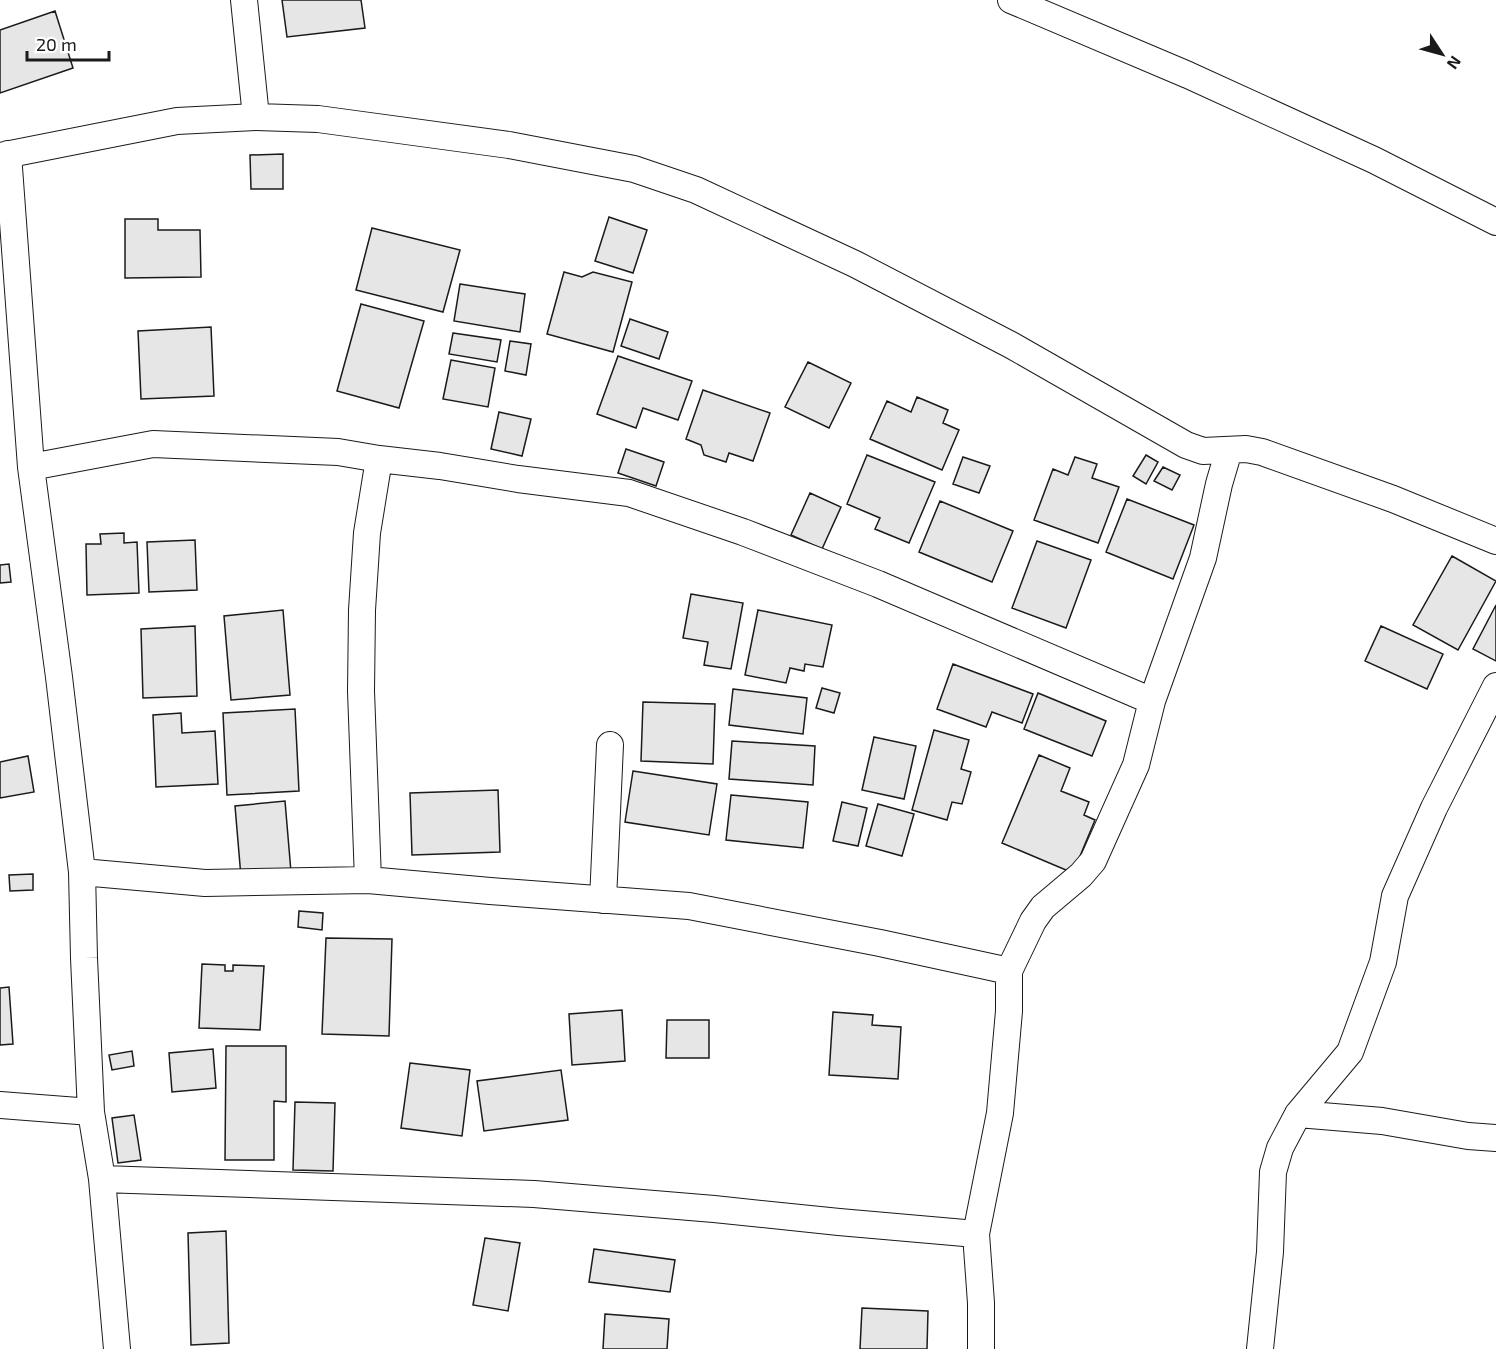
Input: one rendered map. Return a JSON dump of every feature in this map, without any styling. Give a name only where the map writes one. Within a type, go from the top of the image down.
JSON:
[{"type":"street","points":[[244,0],[256,117]]},
{"type":"street","points":[[1011,0],[1188,75],[1374,160],[1496,222]]},
{"type":"street","points":[[117,1349],[102,1179],[91,1112],[82,872],[31,467],[4,155],[177,121],[256,117],[318,119],[509,145],[634,169],[696,190],[855,264],[980,328],[1186,445],[1203,451],[1262,452],[1286,459],[1393,499],[1496,542]]},
{"type":"street","points":[[31,467],[153,444],[338,452],[629,493],[743,532],[878,584],[1152,702]]},
{"type":"street","points":[[981,1349],[981,1303],[976,1234],[1000,1113],[1009,1011],[1009,971],[1033,921],[1043,907],[1081,875],[1093,861],[1136,765],[1152,702],[1203,558],[1229,450]]},
{"type":"street","points":[[368,880],[362,610],[367,533],[379,459]]},
{"type":"street","points":[[1260,1349],[1270,1252],[1273,1172],[1280,1148],[1298,1114],[1350,1052],[1383,962],[1395,896],[1434,808],[1496,686]]},
{"type":"street","points":[[603,900],[610,745]]},
{"type":"street","points":[[82,872],[206,883],[368,880],[689,906],[1009,971]]},
{"type":"street","points":[[0,1105],[91,1112]]},
{"type":"street","points":[[1298,1114],[1382,1121],[1468,1136],[1496,1138]]},
{"type":"street","points":[[102,1179],[534,1194],[976,1234]]},
{"type":"building","points":[[282,0],[361,0],[365,28],[287,37]]},
{"type":"building","points":[[55,11],[73,68],[0,93],[0,30]]},
{"type":"building","points":[[283,154],[283,189],[251,189],[250,155]]},
{"type":"building","points":[[609,217],[647,230],[633,273],[595,261]]},
{"type":"building","points":[[125,219],[158,219],[158,230],[200,230],[201,277],[125,278]]},
{"type":"building","points":[[372,228],[460,250],[443,312],[356,290]]},
{"type":"building","points":[[564,272],[582,277],[593,272],[632,282],[613,352],[547,334]]},
{"type":"building","points":[[460,284],[525,294],[520,332],[454,321]]},
{"type":"building","points":[[361,304],[424,321],[399,408],[337,391]]},
{"type":"building","points":[[630,319],[668,332],[659,359],[621,346]]},
{"type":"building","points":[[211,327],[214,396],[141,399],[138,331]]},
{"type":"building","points":[[453,333],[501,340],[497,362],[449,354]]},
{"type":"building","points":[[510,341],[531,344],[526,375],[505,371]]},
{"type":"building","points":[[618,356],[692,381],[678,420],[643,408],[636,428],[597,414]]},
{"type":"building","points":[[451,360],[495,368],[488,407],[443,399]]},
{"type":"building","points":[[808,362],[851,383],[829,428],[785,407]]},
{"type":"building","points":[[703,390],[770,413],[753,461],[729,453],[726,462],[704,455],[701,445],[686,439]]},
{"type":"building","points":[[917,397],[948,410],[943,423],[959,430],[942,470],[870,439],[887,401],[911,412]]},
{"type":"building","points":[[499,412],[531,419],[522,456],[491,449]]},
{"type":"building","points":[[626,449],[664,462],[656,486],[618,473]]},
{"type":"building","points":[[867,455],[935,482],[909,543],[875,529],[880,518],[847,504]]},
{"type":"building","points":[[1146,455],[1158,462],[1146,484],[1133,476]]},
{"type":"building","points":[[963,457],[990,466],[979,493],[953,484]]},
{"type":"building","points":[[1075,457],[1097,464],[1092,478],[1119,487],[1098,543],[1034,520],[1053,469],[1068,475]]},
{"type":"building","points":[[1163,467],[1180,475],[1172,490],[1154,481]]},
{"type":"building","points":[[810,493],[841,507],[822,549],[791,535]]},
{"type":"building","points":[[1127,499],[1194,525],[1173,579],[1106,552]]},
{"type":"building","points":[[940,501],[1013,531],[992,582],[919,552]]},
{"type":"building","points":[[124,533],[124,543],[137,542],[139,593],[87,595],[86,544],[101,544],[100,534]]},
{"type":"building","points":[[195,540],[197,590],[149,592],[147,542]]},
{"type":"building","points":[[1037,541],[1091,560],[1066,628],[1012,608]]},
{"type":"building","points":[[1452,556],[1496,581],[1458,650],[1413,625]]},
{"type":"building","points":[[9,564],[11,582],[0,583],[0,565]]},
{"type":"building","points":[[691,594],[743,603],[731,669],[704,665],[708,642],[683,638]]},
{"type":"building","points":[[1496,605],[1496,661],[1473,649]]},
{"type":"building","points":[[283,610],[290,695],[231,700],[224,616]]},
{"type":"building","points":[[758,610],[832,625],[823,667],[805,664],[804,671],[790,668],[786,683],[745,675]]},
{"type":"building","points":[[195,626],[197,696],[143,698],[141,629]]},
{"type":"building","points":[[1381,626],[1443,654],[1427,689],[1365,661]]},
{"type":"building","points":[[953,664],[1033,694],[1022,723],[992,712],[986,727],[937,709]]},
{"type":"building","points":[[822,688],[840,693],[834,713],[816,708]]},
{"type":"building","points":[[733,689],[807,698],[803,734],[729,725]]},
{"type":"building","points":[[1038,693],[1106,721],[1092,756],[1024,729]]},
{"type":"building","points":[[643,702],[715,704],[713,764],[641,761]]},
{"type":"building","points":[[295,709],[299,791],[227,795],[223,713]]},
{"type":"building","points":[[181,713],[182,733],[215,731],[218,784],[156,787],[153,715]]},
{"type":"building","points":[[934,730],[969,740],[961,769],[971,772],[962,804],[952,802],[947,820],[912,810]]},
{"type":"building","points":[[874,737],[916,746],[904,799],[862,790]]},
{"type":"building","points":[[732,741],[815,746],[813,785],[729,779]]},
{"type":"building","points":[[1039,755],[1070,768],[1061,791],[1089,802],[1084,815],[1095,820],[1073,873],[1002,843]]},
{"type":"building","points":[[28,756],[34,792],[0,798],[0,762]]},
{"type":"building","points":[[633,771],[717,784],[709,835],[625,822]]},
{"type":"building","points":[[498,790],[500,852],[412,855],[410,793]]},
{"type":"building","points":[[731,795],[808,802],[803,848],[726,840]]},
{"type":"building","points":[[285,801],[291,872],[241,877],[235,806]]},
{"type":"building","points":[[842,802],[867,808],[858,846],[833,841]]},
{"type":"building","points":[[878,804],[914,814],[902,856],[866,846]]},
{"type":"building","points":[[33,874],[33,890],[10,891],[9,875]]},
{"type":"building","points":[[299,911],[323,913],[322,930],[298,927]]},
{"type":"building","points":[[326,938],[392,939],[389,1036],[322,1034]]},
{"type":"building","points":[[202,964],[225,965],[225,971],[233,971],[233,965],[264,966],[260,1030],[199,1028]]},
{"type":"building","points":[[9,987],[13,1044],[0,1045],[0,988]]},
{"type":"building","points":[[622,1010],[625,1061],[572,1065],[569,1014]]},
{"type":"building","points":[[833,1012],[873,1015],[872,1025],[901,1027],[898,1079],[829,1075]]},
{"type":"building","points":[[667,1020],[709,1020],[709,1058],[666,1058]]},
{"type":"building","points":[[226,1046],[286,1046],[286,1102],[274,1101],[274,1160],[225,1160]]},
{"type":"building","points":[[213,1049],[216,1088],[172,1092],[169,1053]]},
{"type":"building","points":[[132,1051],[134,1066],[112,1070],[109,1055]]},
{"type":"building","points":[[410,1063],[470,1070],[462,1136],[401,1128]]},
{"type":"building","points":[[561,1070],[568,1120],[484,1131],[477,1081]]},
{"type":"building","points":[[295,1102],[335,1103],[333,1171],[293,1170]]},
{"type":"building","points":[[134,1115],[141,1160],[118,1163],[112,1118]]},
{"type":"building","points":[[226,1231],[229,1343],[191,1345],[188,1233]]},
{"type":"building","points":[[485,1238],[520,1243],[508,1311],[473,1305]]},
{"type":"building","points":[[594,1249],[675,1260],[670,1292],[589,1282]]},
{"type":"building","points":[[862,1308],[928,1311],[927,1349],[860,1349]]},
{"type":"building","points":[[605,1314],[669,1319],[667,1349],[603,1349]]}]
